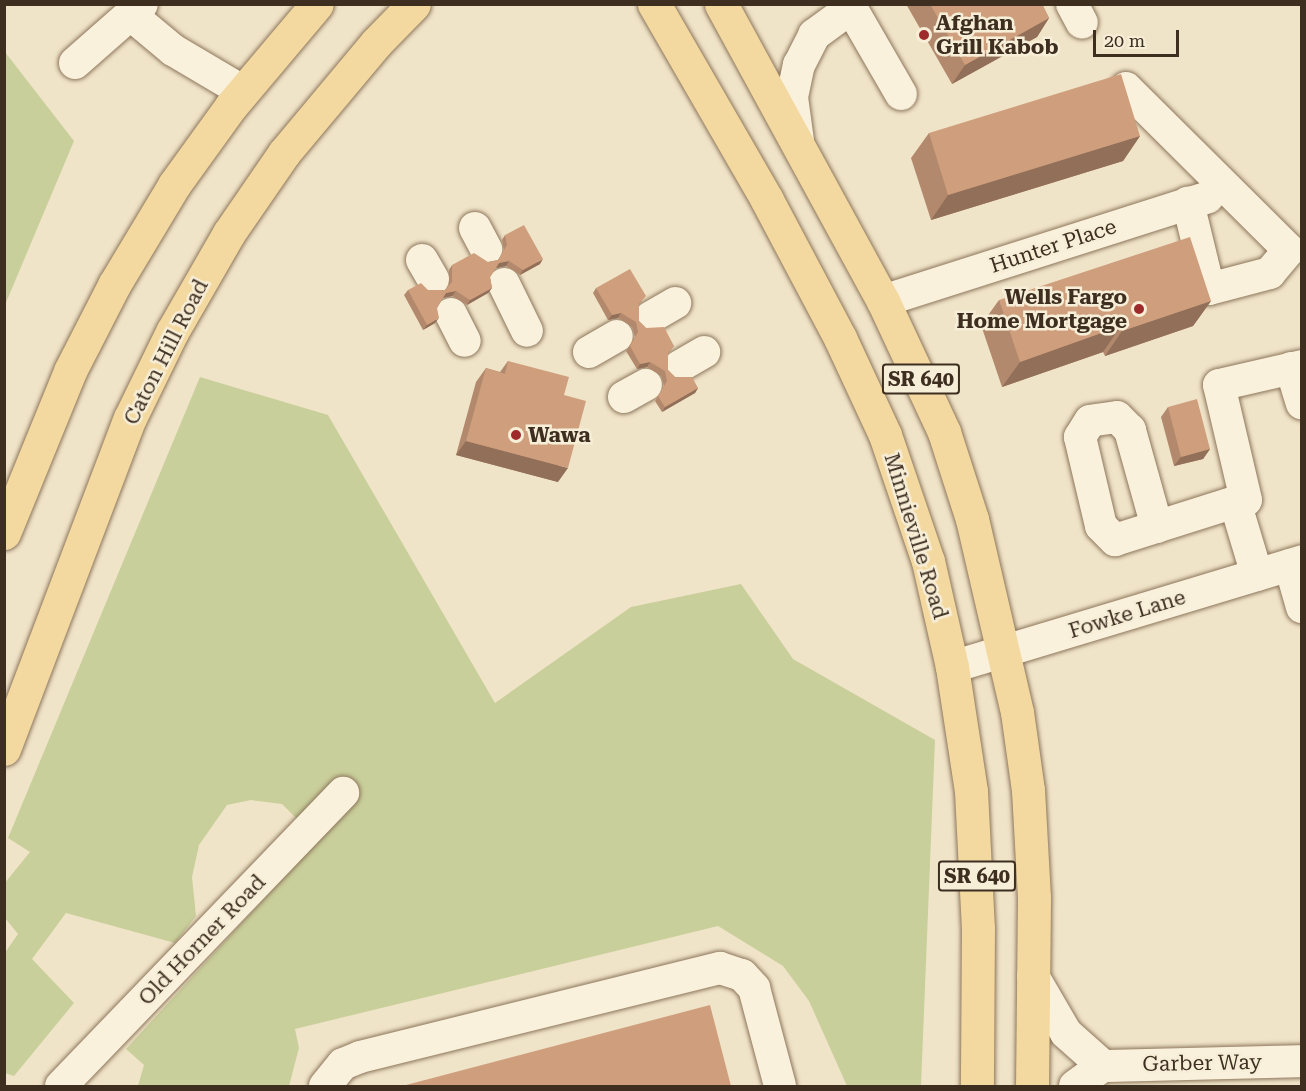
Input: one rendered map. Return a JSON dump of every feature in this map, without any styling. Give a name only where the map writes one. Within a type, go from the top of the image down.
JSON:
[{"type":"main road","points":[[4,533],[70,371],[114,285],[174,185],[244,92],[316,4]]},
{"type":"main road","name":"Caton Hill Road","points":[[4,749],[130,418],[172,332],[229,232],[284,153],[376,43],[414,4]]},
{"type":"main road","name":"Minnieville Road","points":[[654,4],[802,264],[885,435],[928,561],[964,729],[976,849],[977,1086]]},
{"type":"main road","name":"SR 640","points":[[721,4],[883,301],[923,383],[958,473],[1004,651],[1017,712],[1028,790],[1033,976],[1032,1086]]},
{"type":"street","points":[[807,161],[797,138],[794,81],[814,35],[850,6],[901,94]]},
{"type":"street","points":[[75,63],[136,10],[173,50],[244,92]]},
{"type":"street","points":[[1126,88],[1289,250],[1270,273],[1209,290],[1188,203]]},
{"type":"street","name":"Hunter Place","points":[[883,301],[1228,190]]},
{"type":"street","points":[[504,284],[527,331]]},
{"type":"street","points":[[451,314],[465,341]]},
{"type":"street","points":[[589,352],[617,336]]},
{"type":"street","points":[[1157,526],[1246,500],[1219,385],[1296,367],[1302,403]]},
{"type":"street","points":[[1235,502],[1257,575]]},
{"type":"street","points":[[1296,563],[1302,607]]},
{"type":"street","name":"Fowke Lane","points":[[952,667],[1296,563]]},
{"type":"street","name":"Old Horner Road","points":[[61,1086],[343,793]]},
{"type":"street","points":[[325,1086],[343,1064],[360,1057],[720,968],[742,975],[754,988],[780,1086]]},
{"type":"street","points":[[1033,976],[1066,1033],[1103,1065],[1075,1086]]},
{"type":"street","name":"Garber Way","points":[[1103,1065],[1302,1061]]},
{"type":"green space","points":[[5,52],[74,141],[5,305]]},
{"type":"green space","points":[[200,377],[328,415],[495,703],[631,607],[741,584],[793,659],[935,740],[921,1086],[847,1086],[809,1001],[783,966],[718,926],[295,1029],[299,1048],[289,1086],[138,1086],[144,1065],[126,1049],[318,840],[282,804],[251,800],[227,805],[199,845],[192,877],[196,916],[175,943],[66,913],[32,959],[74,1003],[14,1076],[5,1073],[4,954],[18,934],[5,918],[4,884],[30,852],[8,838]]},
{"type":"building","points":[[930,4],[1042,4],[1049,18],[965,65]]},
{"type":"building","points":[[1121,74],[1140,136],[948,195],[929,133]]},
{"type":"building","points":[[524,225],[543,259],[523,270],[509,261],[499,263],[490,277],[492,288],[470,300],[456,291],[446,293],[437,308],[439,318],[427,325],[408,290],[421,283],[428,290],[445,290],[452,282],[452,265],[474,253],[488,262],[498,260],[507,245],[505,235]]},
{"type":"building","points":[[1190,237],[1211,301],[1122,331],[1121,326],[1020,362],[999,300]]},
{"type":"building","points":[[630,269],[646,296],[639,304],[639,321],[646,328],[664,327],[674,346],[668,353],[668,370],[675,377],[692,377],[698,388],[665,407],[658,396],[667,381],[665,371],[650,362],[640,364],[630,346],[638,332],[636,322],[621,313],[612,315],[596,288]]},
{"type":"building","name":"Wawa","points":[[508,361],[569,377],[564,395],[586,401],[568,468],[466,441],[486,368],[505,374]]},
{"type":"building","points":[[1197,399],[1210,449],[1181,457],[1168,407]]},
{"type":"building","points":[[710,1005],[731,1086],[406,1086],[406,1085]]},
{"type":"place","name":"Afghan Grill Kabob","points":[[924,35]]},
{"type":"place","name":"Wells Fargo Home Mortgage","points":[[1139,309]]},
{"type":"place","name":"Wawa","points":[[516,435]]}]
